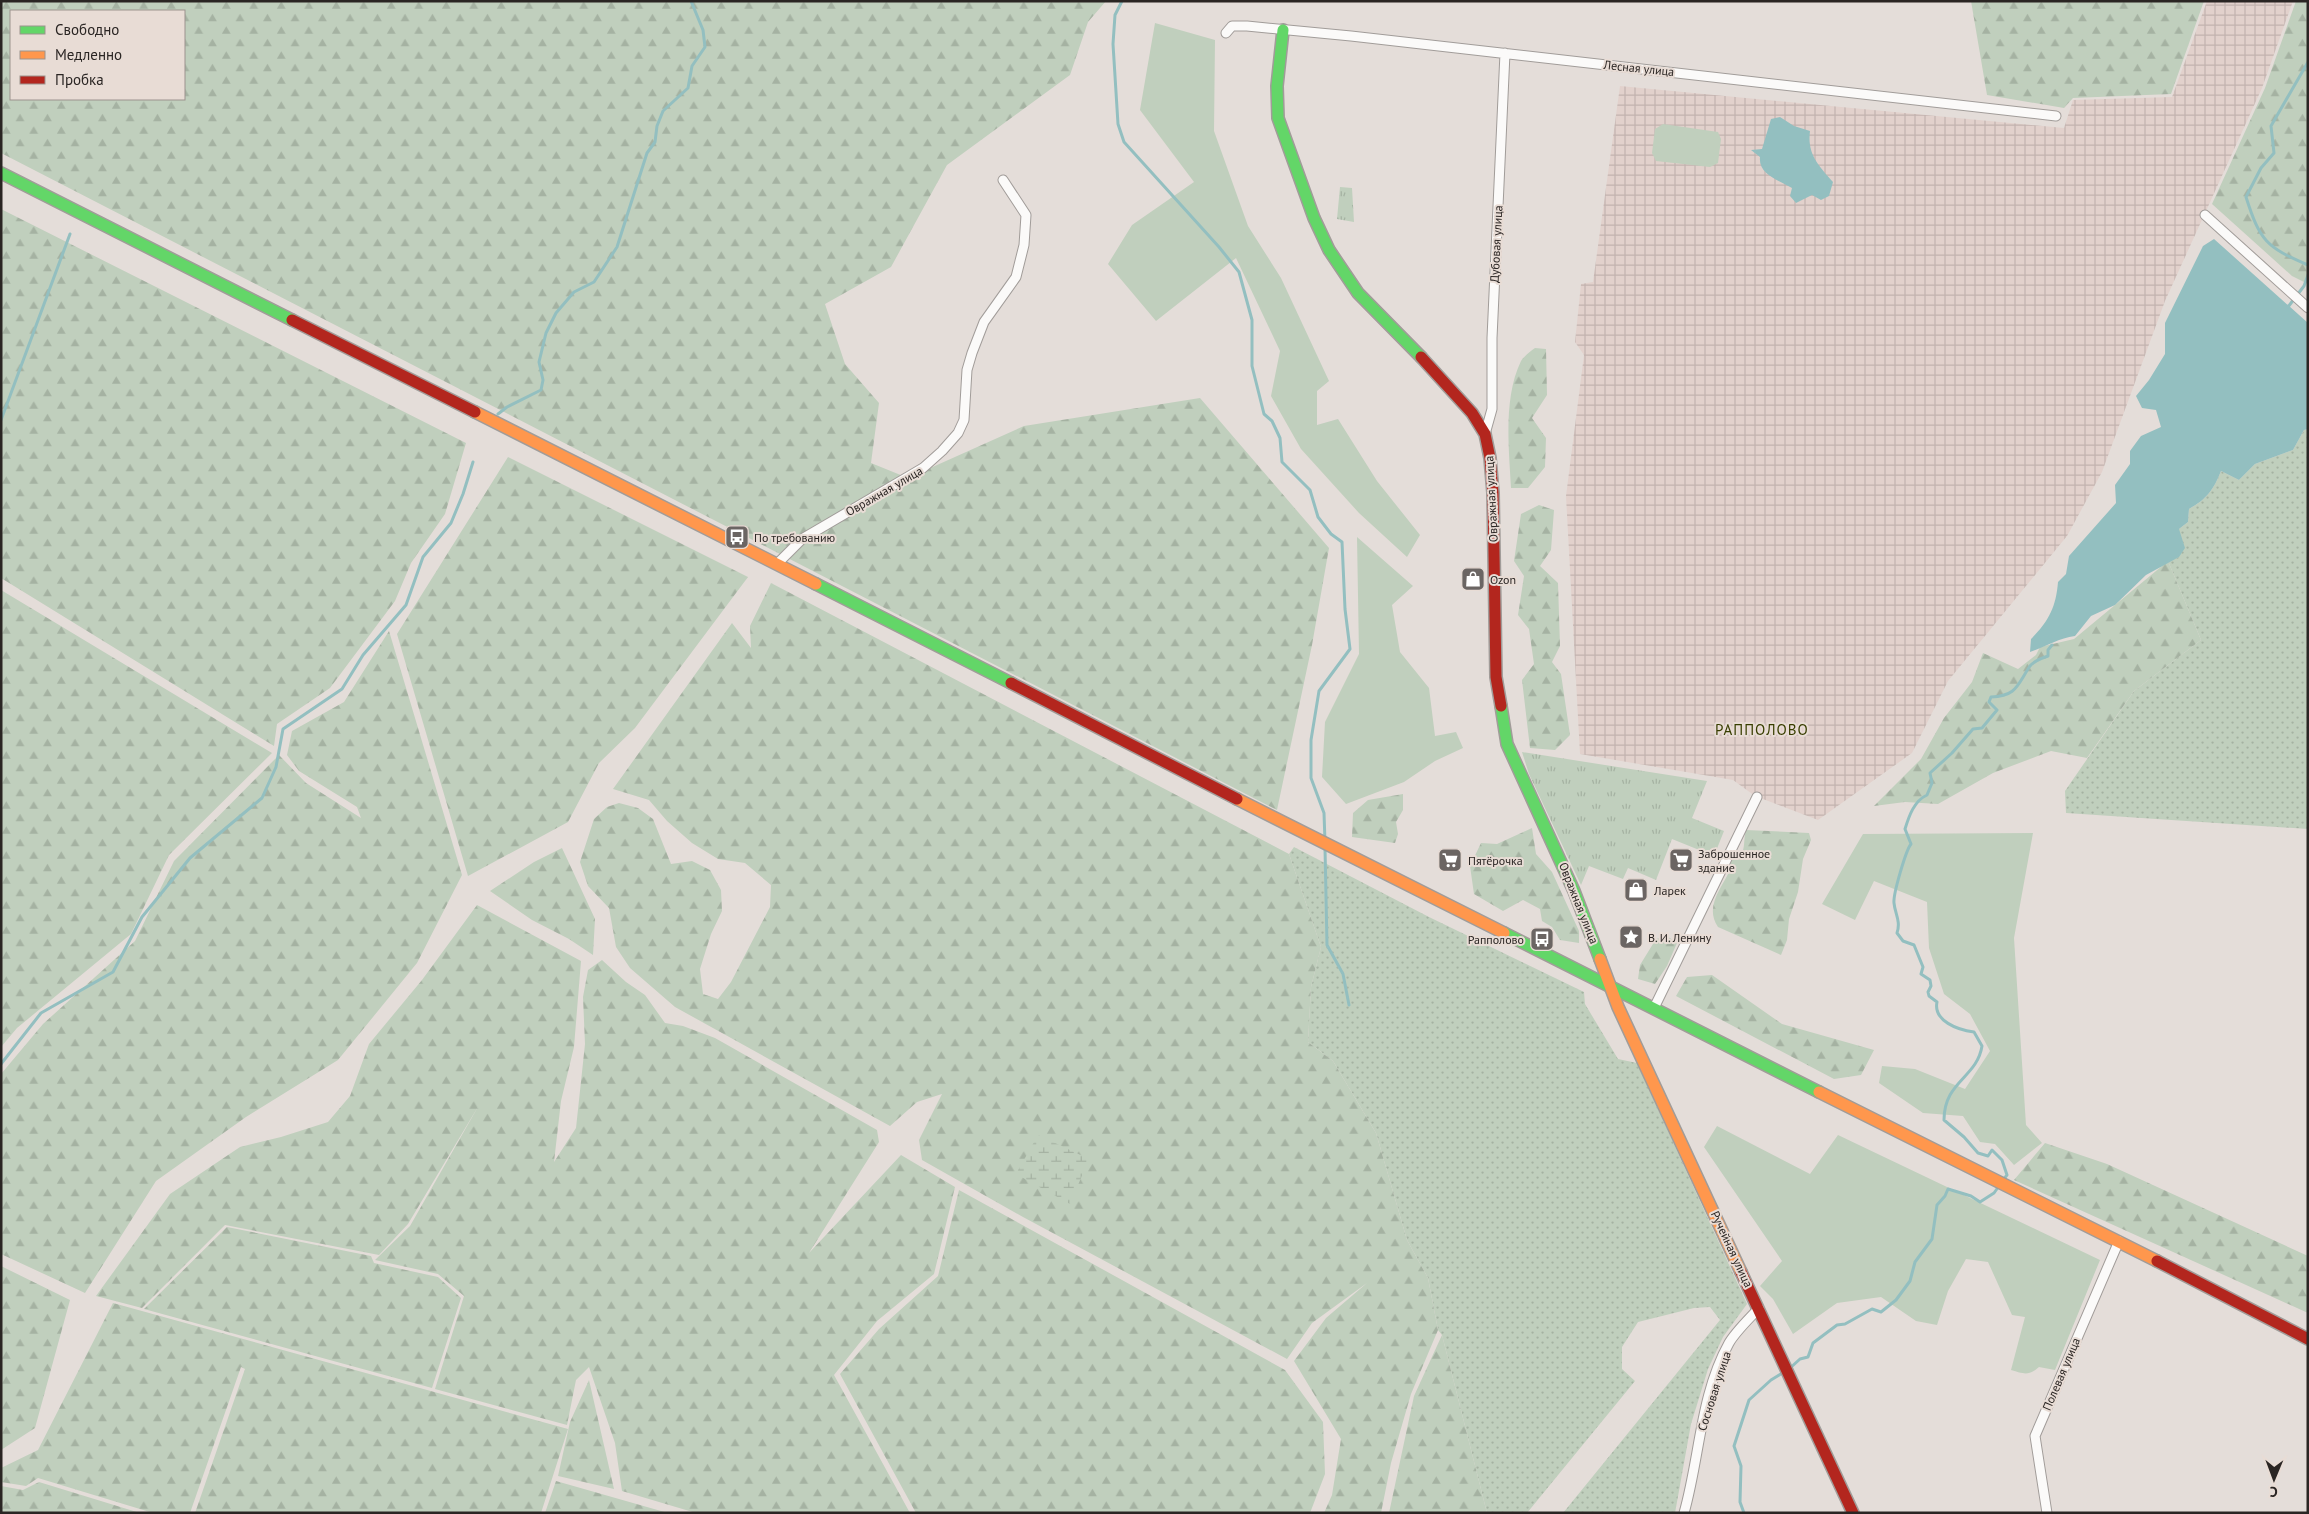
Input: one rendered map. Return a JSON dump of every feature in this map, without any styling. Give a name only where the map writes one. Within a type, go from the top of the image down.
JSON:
[{"type":"main road","name":"Овражная улица","points":[[1283,30],[1277,86],[1278,118],[1314,218],[1329,250],[1358,293],[1415,350],[1472,413],[1485,434],[1490,458],[1493,493],[1496,677],[1507,744],[1574,891],[1610,986]]},
{"type":"main road","points":[[1,173],[777,564],[1396,880],[2119,1241],[2308,1340]]},
{"type":"main road","name":"Ручейная улица","points":[[1610,986],[1618,1007],[1853,1513]]},
{"type":"street","name":"Лесная улица","points":[[1226,33],[1232,26],[1283,30],[1505,53],[2056,116]]},
{"type":"street","name":"Дубовая улица","points":[[1485,434],[1492,409],[1492,338],[1505,53]]},
{"type":"street","name":"Овражная улица","points":[[777,564],[802,538],[923,468],[958,433],[964,420],[967,370],[972,353],[984,322],[1016,277],[1024,245],[1026,215],[1003,180]]},
{"type":"street","points":[[2205,215],[2308,308]]},
{"type":"street","points":[[1654,1008],[1757,797]]},
{"type":"street","name":"Полевая улица","points":[[2047,1513],[2035,1436],[2119,1241]]},
{"type":"street","name":"Сосновая улица","points":[[1684,1513],[1701,1423],[1718,1370],[1730,1342],[1759,1308]]},
{"type":"shaded area","points":[[2207,1],[2293,1],[2262,88],[2165,301],[2102,472],[2067,536],[1948,681],[1912,753],[1818,820],[1755,796],[1733,780],[1580,754],[1566,496],[1584,355],[1575,342],[1581,284],[1593,282],[1620,86],[2064,128],[2073,100],[2172,97]]},
{"type":"green space","points":[[1,1],[1106,1],[1088,22],[1070,75],[947,165],[891,267],[825,304],[845,364],[879,403],[871,463],[908,478],[1024,426],[1200,398],[1329,548],[1312,645],[1277,810],[1,153]]},
{"type":"green space","points":[[1971,1],[2204,1],[2171,94],[2073,98],[2064,108],[1987,95]]},
{"type":"green space","points":[[2296,1],[2308,1],[2308,284],[2292,276],[2212,204],[2265,88]]},
{"type":"green space","points":[[1155,23],[1215,40],[1214,131],[1248,226],[1281,278],[1329,381],[1317,391],[1317,425],[1338,419],[1377,481],[1420,535],[1407,557],[1359,513],[1301,449],[1271,396],[1280,351],[1236,258],[1156,321],[1108,264],[1132,225],[1194,182],[1140,110]]},
{"type":"green space","points":[[1663,124],[1718,132],[1721,139],[1718,163],[1710,167],[1656,161],[1652,153],[1655,129]]},
{"type":"green space","points":[[1340,187],[1352,188],[1354,222],[1337,219]]},
{"type":"green space","points":[[1,209],[466,443],[445,514],[411,563],[395,601],[330,688],[277,724],[274,746],[1,578]]},
{"type":"green space","points":[[1535,348],[1546,349],[1547,395],[1532,418],[1546,438],[1545,467],[1528,488],[1511,488],[1509,407],[1515,375],[1521,361]]},
{"type":"green space","points":[[2308,429],[2308,829],[2066,813],[2065,791],[2134,691],[2201,640],[2168,561],[2179,557],[2179,529],[2188,522],[2189,509],[2209,493],[2221,471],[2239,480],[2255,464],[2293,450],[2304,430]]},
{"type":"green space","points":[[508,457],[748,577],[635,728],[599,763],[568,822],[468,876],[397,634]]},
{"type":"green space","points":[[1539,505],[1554,510],[1551,550],[1540,566],[1558,583],[1560,646],[1552,662],[1561,674],[1570,735],[1555,750],[1530,748],[1522,680],[1534,664],[1529,629],[1518,615],[1524,576],[1514,561],[1521,514]]},
{"type":"green space","points":[[1357,537],[1413,586],[1392,605],[1400,652],[1429,688],[1435,736],[1456,732],[1463,748],[1435,761],[1404,782],[1346,804],[1322,777],[1325,722],[1359,654]]},
{"type":"green space","points":[[2168,561],[2201,640],[2134,691],[2087,758],[2051,751],[1993,773],[1938,804],[1905,802],[1874,806],[1921,759],[1944,718],[1972,682],[1983,653],[2018,669],[2036,655],[2040,647],[2074,639]]},
{"type":"green space","points":[[771,583],[1289,854],[1321,947],[1311,987],[1308,1042],[1333,1061],[1376,1133],[1407,1240],[1428,1278],[1438,1330],[1411,1394],[1391,1463],[1381,1513],[1324,1513],[1332,1495],[1341,1439],[1294,1361],[1326,1318],[1367,1283],[1312,1323],[1287,1359],[1023,1217],[922,1160],[919,1140],[942,1094],[917,1102],[890,1126],[675,1007],[630,968],[616,947],[609,908],[588,886],[580,862],[594,819],[607,807],[619,803],[638,808],[653,819],[671,864],[692,861],[710,870],[721,890],[722,911],[711,934],[700,969],[703,994],[718,999],[731,982],[770,907],[771,885],[745,863],[718,859],[692,843],[667,821],[649,800],[613,789],[732,623],[751,648],[750,626]]},
{"type":"green space","points":[[1,590],[272,753],[169,855],[131,934],[17,1028],[1,1047]]},
{"type":"green space","points":[[389,631],[462,875],[417,963],[338,1060],[246,1117],[156,1181],[85,1293],[1,1254],[1,1074],[43,1024],[135,941],[174,861],[279,755],[306,783],[361,818],[357,807],[299,771],[287,755],[292,731],[344,702]]},
{"type":"green space","points":[[1522,752],[1707,781],[1692,818],[1724,831],[1714,856],[1672,839],[1656,880],[1628,868],[1623,879],[1589,866],[1581,885],[1529,774]]},
{"type":"green space","points":[[1403,794],[1403,810],[1396,822],[1398,834],[1395,843],[1352,837],[1353,813],[1368,800]]},
{"type":"green space","points":[[1532,828],[1536,854],[1552,872],[1579,931],[1579,943],[1560,940],[1552,927],[1542,921],[1540,909],[1523,900],[1503,911],[1474,894],[1470,866],[1481,843],[1497,844]]},
{"type":"green space","points":[[1746,830],[1809,833],[1811,840],[1803,859],[1798,892],[1789,919],[1787,940],[1781,955],[1718,927],[1714,919],[1713,912],[1716,897],[1731,868],[1730,863],[1734,853],[1740,856],[1742,853]]},
{"type":"green space","points":[[2033,833],[2014,938],[2026,1125],[2042,1143],[2014,1165],[1995,1144],[1980,1142],[1963,1116],[1923,1113],[1879,1083],[1882,1066],[1915,1069],[1965,1089],[1990,1051],[1970,1014],[1944,994],[1929,948],[1927,902],[1874,881],[1855,920],[1822,904],[1863,834]]},
{"type":"green space","points":[[1294,847],[1429,917],[1584,992],[1585,1004],[1618,1059],[1637,1063],[1747,1304],[1723,1337],[1708,1369],[1691,1424],[1675,1513],[1563,1513],[1720,1320],[1710,1307],[1694,1308],[1638,1322],[1622,1347],[1622,1369],[1635,1381],[1527,1513],[1487,1513],[1442,1335],[1438,1330],[1428,1278],[1407,1240],[1376,1133],[1333,1061],[1308,1042],[1311,987],[1321,947],[1289,854]]},
{"type":"green space","points":[[562,848],[595,919],[593,955],[569,939],[532,920],[490,891],[534,862]]},
{"type":"green space","points":[[477,905],[581,961],[574,1047],[561,1101],[554,1162],[576,1128],[585,1044],[583,997],[588,970],[602,960],[626,982],[645,995],[665,1023],[683,1026],[715,1038],[877,1130],[879,1142],[809,1253],[901,1155],[955,1187],[934,1274],[877,1321],[834,1375],[910,1513],[696,1513],[622,1491],[615,1443],[589,1367],[576,1380],[567,1425],[435,1389],[464,1296],[438,1274],[375,1260],[410,1226],[479,1105],[408,1224],[379,1255],[225,1225],[142,1308],[96,1296],[170,1194],[240,1147],[281,1137],[328,1122],[350,1096],[369,1044],[422,980]]},
{"type":"green space","points":[[1667,936],[1677,943],[1667,966],[1655,984],[1638,979],[1640,965],[1656,939]]},
{"type":"green space","points":[[1712,975],[1782,1024],[1874,1050],[1861,1075],[1834,1079],[1676,996],[1687,977]]},
{"type":"green space","points":[[1717,1126],[1810,1174],[1838,1135],[2100,1260],[2055,1370],[2039,1367],[2032,1372],[2026,1373],[2011,1370],[2025,1317],[2012,1315],[1988,1262],[1966,1259],[1948,1291],[1937,1325],[1916,1321],[1881,1297],[1837,1303],[1793,1334],[1773,1299],[1760,1286],[1782,1261],[1704,1147]]},
{"type":"green space","points":[[1038,1135],[1089,1159],[1070,1204],[1016,1174]]},
{"type":"green space","points":[[2045,1143],[2107,1164],[2308,1256],[2308,1313],[2014,1180]]},
{"type":"green space","points":[[959,1190],[1285,1370],[1323,1422],[1325,1474],[1310,1513],[916,1513],[840,1374],[879,1329],[938,1276]]},
{"type":"green space","points":[[227,1227],[371,1256],[374,1263],[438,1277],[461,1298],[432,1388],[144,1309]]},
{"type":"green space","points":[[1,1266],[70,1300],[35,1428],[1,1450]]},
{"type":"green space","points":[[113,1303],[568,1429],[541,1513],[195,1513],[245,1369],[241,1367],[190,1513],[153,1513],[38,1478],[26,1486],[1,1482],[1,1468],[38,1450]]},
{"type":"green space","points":[[1442,1335],[1487,1513],[1389,1513],[1414,1396]]},
{"type":"green space","points":[[589,1380],[614,1489],[558,1476],[570,1422]]},
{"type":"green space","points":[[556,1481],[668,1513],[545,1513]]},
{"type":"green space","points":[[39,1482],[140,1513],[1,1513],[1,1486],[23,1490]]},
{"type":"water","points":[[1780,117],[1794,126],[1810,131],[1812,153],[1818,164],[1833,182],[1829,196],[1821,200],[1812,195],[1796,203],[1790,196],[1792,188],[1770,176],[1762,168],[1760,157],[1751,150],[1762,149],[1771,119]]},
{"type":"water","points":[[2214,239],[2308,323],[2308,429],[2304,430],[2293,450],[2255,464],[2239,480],[2221,471],[2209,493],[2189,509],[2188,522],[2179,529],[2185,548],[2179,557],[2146,575],[2115,605],[2091,616],[2075,636],[2030,652],[2031,639],[2047,620],[2053,606],[2058,582],[2066,574],[2069,556],[2116,503],[2115,485],[2130,464],[2130,451],[2141,436],[2161,427],[2156,410],[2142,408],[2136,396],[2149,380],[2165,354],[2165,323],[2203,246]]},
{"type":"waterway","points":[[498,414],[507,407],[541,390],[543,380],[539,362],[546,333],[556,313],[574,292],[594,282],[617,247],[647,153],[655,142],[657,126],[663,111],[688,88],[692,66],[705,47],[703,30],[691,1]]},
{"type":"waterway","points":[[1122,1],[1115,15],[1113,44],[1118,124],[1124,142],[1219,247],[1239,272],[1252,320],[1252,366],[1264,414],[1272,421],[1280,438],[1282,462],[1310,490],[1318,517],[1331,534],[1342,542],[1345,609],[1350,649],[1319,691],[1311,740],[1311,778],[1324,813],[1325,842]]},
{"type":"waterway","points":[[2308,62],[2271,126],[2274,153],[2261,168],[2246,197],[2256,224],[2266,241],[2283,253],[2308,265]]},
{"type":"waterway","points":[[1,420],[70,234]]},
{"type":"waterway","points":[[2288,307],[2304,286],[2308,275]]},
{"type":"waterway","points":[[1,1064],[41,1013],[113,972],[142,917],[190,858],[262,798],[276,767],[283,729],[342,689],[363,655],[406,605],[423,557],[451,523],[473,462]]},
{"type":"waterway","points":[[2003,1180],[2007,1175],[2002,1160],[1992,1150],[1988,1156],[1978,1153],[1964,1137],[1944,1120],[1945,1107],[1949,1096],[1974,1066],[1982,1046],[1974,1032],[1954,1027],[1939,1014],[1937,1002],[1929,996],[1930,980],[1921,974],[1923,967],[1914,945],[1903,941],[1897,933],[1898,921],[1894,898],[1903,863],[1911,844],[1905,829],[1915,805],[1927,795],[1932,783],[1930,773],[1952,753],[1973,729],[1982,728],[1997,710],[1989,702],[1991,697],[2011,692],[2019,684],[2032,664],[2048,656],[2048,650],[2052,645]]},
{"type":"waterway","points":[[1325,848],[1327,945],[1343,974],[1349,1005]]},
{"type":"waterway","points":[[1789,1369],[1800,1359],[1808,1357],[1813,1343],[1837,1325],[1845,1324],[1872,1309],[1881,1312],[1896,1300],[1910,1281],[1915,1262],[1932,1239],[1937,1205],[1948,1189],[1971,1196],[1980,1202],[1994,1193],[1999,1186]]},
{"type":"waterway","points":[[1744,1513],[1740,1502],[1741,1466],[1734,1446],[1749,1400],[1771,1380],[1784,1372]]},
{"type":"traffic: fast","points":[[1283,30],[1277,86],[1278,118],[1314,218],[1329,250],[1358,293],[1421,357]]},
{"type":"traffic: fast","points":[[1,173],[292,320]]},
{"type":"traffic: fast","points":[[816,584],[1011,683]]},
{"type":"traffic: fast","points":[[1501,706],[1507,744],[1574,891],[1600,959]]},
{"type":"traffic: fast","points":[[1504,933],[1819,1092]]},
{"type":"traffic: slow","points":[[475,412],[816,584]]},
{"type":"traffic: slow","points":[[1237,799],[1504,933]]},
{"type":"traffic: slow","points":[[1600,959],[1618,1007],[1741,1272]]},
{"type":"traffic: slow","points":[[1819,1092],[2157,1261]]},
{"type":"traffic: jam","points":[[292,320],[475,412]]},
{"type":"traffic: jam","points":[[1421,357],[1472,413],[1485,434],[1490,458],[1493,493],[1496,677],[1501,706]]},
{"type":"traffic: jam","points":[[1011,683],[1237,799]]},
{"type":"traffic: jam","points":[[2157,1261],[2308,1339]]},
{"type":"traffic: jam","points":[[1741,1272],[1853,1513]]},
{"type":"place","name":"По требованию","points":[[737,537]]},
{"type":"place","name":"Ozon","points":[[1473,579]]},
{"type":"place","name":"Пятёрочка","points":[[1450,860]]},
{"type":"place","name":"Заброшенное здание","points":[[1681,860]]},
{"type":"place","name":"Ларек","points":[[1636,890]]},
{"type":"place","name":"В. И. Ленину","points":[[1631,937]]},
{"type":"place","name":"Рапполово","points":[[1542,939]]},
{"type":"district","name":"РАППОЛОВО","points":[[1762,729]]}]
